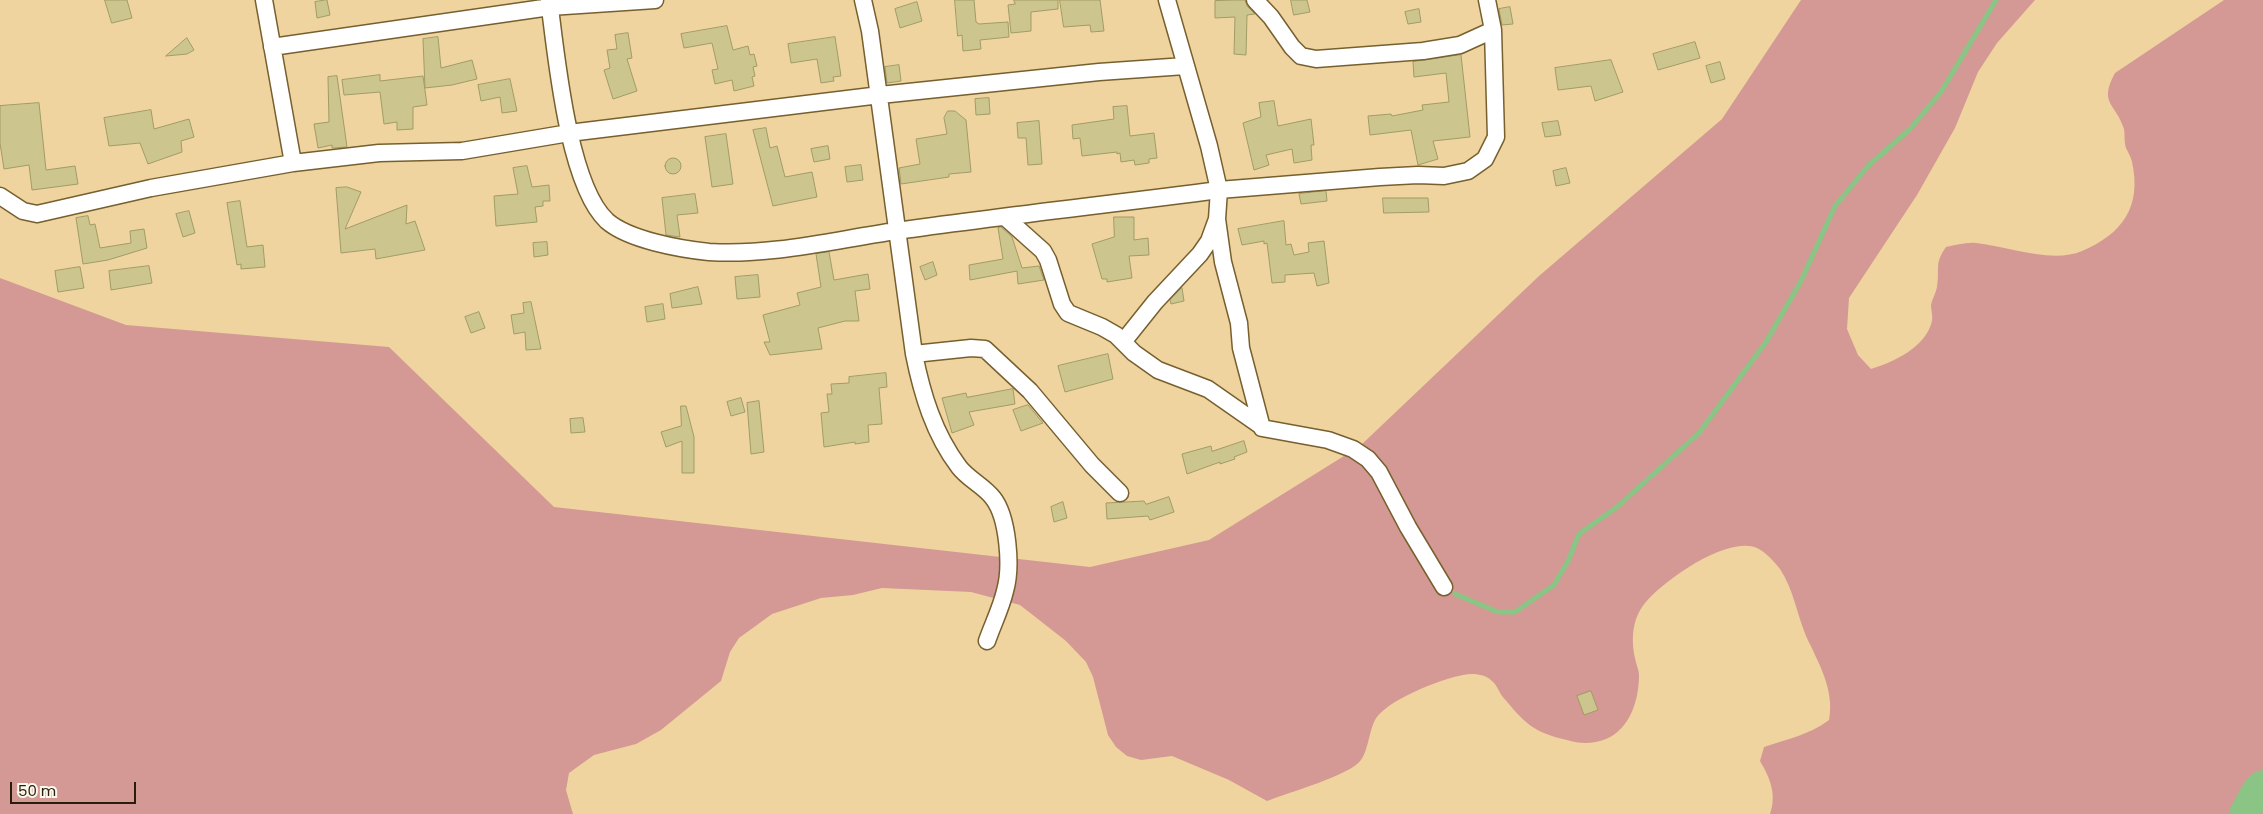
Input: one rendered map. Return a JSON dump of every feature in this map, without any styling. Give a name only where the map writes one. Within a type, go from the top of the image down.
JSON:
[{"type":"street","points":[[264,0],[293,163]]},
{"type":"street","points":[[272,48],[550,3],[655,0]]},
{"type":"street","points":[[863,0],[880,95],[914,354],[922,391],[938,432],[960,468],[993,498],[1001,512],[1006,536],[1006,589],[987,641]]},
{"type":"street","points":[[1168,0],[1209,146],[1219,190],[1217,219],[1223,262],[1239,323],[1241,348],[1261,426]]},
{"type":"street","points":[[1255,0],[1271,17],[1292,47],[1301,56],[1316,59],[1423,51],[1460,44],[1493,30]]},
{"type":"street","points":[[550,3],[569,133],[592,202],[608,222],[637,237],[666,246],[710,252],[768,251],[897,231],[1219,190],[1380,177],[1444,176],[1468,171],[1485,159],[1496,136],[1493,30],[1487,0]]},
{"type":"street","points":[[0,196],[23,211],[37,214],[151,188],[293,163],[380,153],[462,150],[569,133],[880,95],[1099,72],[1185,66]]},
{"type":"street","points":[[1006,218],[1043,251],[1048,260],[1064,310],[1102,326],[1158,370],[1208,389],[1264,429],[1328,440],[1353,449],[1368,458],[1379,472],[1408,527],[1444,587]]},
{"type":"street","points":[[1123,342],[1154,302],[1200,254],[1209,241],[1217,219]]},
{"type":"street","points":[[914,354],[971,348],[985,349],[1030,391],[1092,465],[1120,493]]},
{"type":"shaded area","points":[[1801,0],[2035,0],[1997,43],[1978,72],[1955,128],[1917,195],[1849,298],[1847,329],[1858,355],[1871,369],[1899,358],[1908,352],[1916,346],[1929,330],[1932,321],[1931,305],[1937,287],[1939,262],[1946,247],[1976,243],[2043,255],[2070,255],[2096,244],[2118,227],[2126,217],[2131,205],[2134,192],[2134,178],[2132,160],[2125,146],[2124,129],[2108,97],[2110,83],[2115,73],[2224,0],[2263,0],[2263,814],[1770,814],[1773,793],[1767,774],[1760,761],[1764,747],[1806,733],[1829,720],[1830,698],[1824,676],[1806,636],[1792,593],[1784,576],[1775,563],[1763,552],[1757,548],[1744,546],[1729,548],[1696,562],[1666,583],[1645,603],[1637,616],[1633,636],[1639,675],[1635,704],[1627,721],[1606,739],[1582,743],[1545,734],[1523,720],[1489,679],[1479,675],[1463,675],[1428,686],[1389,706],[1374,722],[1363,756],[1355,766],[1318,783],[1267,801],[1229,780],[1172,756],[1141,760],[1127,756],[1116,747],[1108,735],[1093,677],[1086,662],[1066,641],[1020,605],[971,592],[882,588],[853,595],[821,598],[772,614],[739,638],[730,652],[721,681],[661,730],[636,744],[594,755],[569,773],[566,790],[573,814],[0,814],[0,278],[126,325],[389,347],[554,507],[1090,567],[1209,540],[1360,446],[1539,276],[1722,119]]},
{"type":"building","points":[[105,0],[127,0],[132,18],[112,23]]},
{"type":"building","points":[[327,0],[330,15],[317,18],[315,2]]},
{"type":"building","points":[[955,0],[974,0],[976,22],[979,24],[1008,22],[1009,37],[980,40],[981,49],[963,51],[962,35],[958,36]]},
{"type":"building","points":[[1014,0],[1058,0],[1058,9],[1031,12],[1031,31],[1011,33],[1008,5],[1015,4]]},
{"type":"building","points":[[1060,0],[1100,0],[1104,31],[1091,32],[1090,25],[1064,27]]},
{"type":"building","points":[[1245,0],[1247,6],[1255,14],[1247,15],[1246,55],[1234,54],[1235,17],[1215,18],[1215,1]]},
{"type":"building","points":[[1291,0],[1307,0],[1310,12],[1294,15]]},
{"type":"building","points":[[917,2],[922,21],[900,28],[895,9]]},
{"type":"building","points":[[1510,7],[1513,24],[1502,25],[1499,9]]},
{"type":"building","points":[[1419,9],[1421,22],[1408,24],[1405,12]]},
{"type":"building","points":[[727,26],[733,50],[748,46],[750,55],[754,54],[757,66],[753,67],[755,76],[752,77],[754,86],[734,91],[732,80],[715,84],[712,70],[718,69],[712,43],[684,48],[681,34]]},
{"type":"building","points":[[628,33],[632,58],[627,59],[637,91],[613,99],[604,70],[610,68],[607,50],[617,49],[615,35]]},
{"type":"building","points":[[438,37],[441,68],[472,60],[477,79],[452,85],[425,88],[423,39]]},
{"type":"building","points":[[835,37],[841,76],[833,77],[834,81],[821,83],[817,59],[791,63],[788,44]]},
{"type":"building","points":[[187,38],[194,50],[187,54],[166,56]]},
{"type":"building","points":[[1695,42],[1700,58],[1658,70],[1653,54]]},
{"type":"building","points":[[1461,55],[1470,137],[1433,141],[1438,159],[1418,165],[1411,130],[1370,135],[1368,116],[1391,114],[1392,116],[1423,110],[1422,105],[1449,102],[1446,73],[1414,77],[1413,62]]},
{"type":"building","points":[[1611,60],[1623,92],[1595,101],[1591,86],[1558,90],[1555,68]]},
{"type":"building","points":[[1720,62],[1725,79],[1711,83],[1706,66]]},
{"type":"building","points":[[899,65],[901,81],[887,83],[885,67]]},
{"type":"building","points":[[380,75],[380,81],[423,76],[427,105],[413,107],[413,129],[397,130],[397,122],[384,124],[380,92],[344,95],[342,80]]},
{"type":"building","points":[[337,76],[347,147],[332,148],[332,145],[318,148],[314,124],[329,122],[328,77]]},
{"type":"building","points":[[510,79],[517,111],[502,113],[500,97],[481,101],[478,85]]},
{"type":"building","points":[[989,98],[990,114],[976,115],[975,99]]},
{"type":"building","points":[[1274,101],[1278,126],[1311,119],[1314,145],[1311,145],[1312,160],[1294,163],[1292,149],[1266,155],[1269,165],[1254,170],[1243,123],[1261,117],[1259,103]]},
{"type":"building","points":[[39,103],[46,170],[75,166],[78,184],[32,190],[29,165],[4,169],[0,143],[0,106]]},
{"type":"building","points":[[1127,106],[1130,136],[1154,133],[1157,158],[1149,159],[1149,163],[1135,165],[1134,160],[1121,162],[1120,153],[1117,154],[1117,152],[1082,156],[1080,138],[1073,139],[1072,125],[1114,119],[1113,107]]},
{"type":"building","points":[[151,110],[154,129],[189,119],[194,137],[181,141],[182,152],[148,164],[140,143],[109,146],[104,118]]},
{"type":"building","points":[[948,111],[955,111],[966,120],[971,172],[949,174],[949,177],[901,184],[899,168],[920,164],[916,139],[947,134],[944,118]]},
{"type":"building","points":[[1039,121],[1042,164],[1028,165],[1026,138],[1018,138],[1017,123]]},
{"type":"building","points":[[1558,121],[1561,135],[1545,137],[1542,123]]},
{"type":"building","points":[[766,128],[770,148],[777,146],[785,177],[812,172],[817,197],[773,206],[753,130]]},
{"type":"building","points":[[726,134],[733,184],[712,187],[705,137]]},
{"type":"building","points":[[828,146],[830,159],[814,162],[811,149]]},
{"type":"building","points":[[673,158],[681,166],[673,174],[665,166]]},
{"type":"building","points":[[861,165],[863,180],[847,182],[845,167]]},
{"type":"building","points":[[527,166],[532,187],[549,185],[550,201],[543,201],[543,206],[535,207],[537,222],[496,226],[494,196],[518,194],[513,168]]},
{"type":"building","points":[[1566,168],[1570,183],[1556,186],[1553,171]]},
{"type":"building","points":[[347,187],[361,192],[345,229],[407,205],[406,224],[415,221],[425,250],[376,259],[375,249],[341,253],[336,188]]},
{"type":"building","points":[[1326,191],[1327,201],[1301,204],[1299,194]]},
{"type":"building","points":[[695,194],[698,213],[677,215],[680,237],[666,235],[662,198]]},
{"type":"building","points":[[1383,198],[1428,198],[1429,212],[1384,213]]},
{"type":"building","points":[[240,201],[247,247],[263,245],[265,267],[241,269],[241,264],[237,265],[227,203]]},
{"type":"building","points":[[189,211],[195,233],[183,237],[176,214]]},
{"type":"building","points":[[88,216],[90,225],[95,224],[100,248],[131,243],[130,231],[144,229],[147,248],[108,260],[83,264],[76,218]]},
{"type":"building","points":[[1114,217],[1134,217],[1134,240],[1148,238],[1149,255],[1129,256],[1132,278],[1107,282],[1107,279],[1102,279],[1092,244],[1114,237]]},
{"type":"building","points":[[1284,221],[1286,245],[1291,244],[1294,255],[1309,252],[1308,243],[1324,241],[1329,283],[1317,286],[1314,273],[1285,275],[1285,282],[1272,283],[1267,243],[1264,244],[1264,241],[1242,245],[1238,229]]},
{"type":"building","points":[[1001,227],[1012,237],[1022,268],[1039,266],[1044,280],[1018,284],[1017,271],[970,280],[969,265],[1003,259],[998,228]]},
{"type":"building","points":[[547,242],[548,255],[534,257],[533,243]]},
{"type":"building","points":[[829,252],[834,280],[868,274],[870,289],[855,291],[859,321],[845,321],[818,328],[822,349],[770,355],[764,342],[770,342],[763,315],[800,305],[797,293],[821,287],[816,254]]},
{"type":"building","points":[[933,262],[937,275],[925,280],[920,267]]},
{"type":"building","points":[[149,266],[152,283],[111,290],[109,271]]},
{"type":"building","points":[[80,267],[84,288],[58,292],[55,271]]},
{"type":"building","points":[[758,275],[760,297],[737,299],[735,277]]},
{"type":"building","points":[[698,287],[702,304],[672,308],[670,294]]},
{"type":"building","points":[[1182,288],[1184,301],[1171,304],[1170,300]]},
{"type":"building","points":[[531,302],[541,349],[526,350],[525,332],[514,334],[511,315],[524,313],[523,303]]},
{"type":"building","points":[[663,304],[665,319],[647,322],[645,307]]},
{"type":"building","points":[[479,312],[485,328],[471,333],[465,317]]},
{"type":"building","points":[[1108,354],[1113,379],[1065,392],[1058,366]]},
{"type":"building","points":[[886,373],[887,387],[879,388],[882,424],[868,425],[869,442],[855,444],[855,442],[824,447],[821,413],[829,412],[827,394],[832,394],[831,384],[849,383],[849,377]]},
{"type":"building","points":[[1013,389],[1015,404],[969,412],[974,425],[952,433],[942,398],[966,393],[967,397]]},
{"type":"building","points":[[741,398],[745,412],[731,416],[727,402]]},
{"type":"building","points":[[759,401],[764,452],[751,454],[747,403]]},
{"type":"building","points":[[1028,405],[1043,423],[1021,431],[1013,410]]},
{"type":"building","points":[[681,406],[686,406],[694,437],[694,473],[682,473],[682,441],[666,447],[661,432],[681,426]]},
{"type":"building","points":[[583,418],[585,432],[571,433],[570,419]]},
{"type":"building","points":[[1244,441],[1247,452],[1234,457],[1235,459],[1220,464],[1220,462],[1187,474],[1182,454],[1211,446],[1212,451]]},
{"type":"building","points":[[1169,497],[1174,512],[1150,520],[1148,516],[1107,519],[1106,503],[1144,501],[1146,504]]},
{"type":"building","points":[[1063,502],[1067,518],[1054,522],[1051,507]]},
{"type":"building","points":[[1591,691],[1598,710],[1584,715],[1577,696]]},
{"type":"waterway","points":[[1455,594],[1498,612],[1515,612],[1554,585],[1568,561],[1579,534],[1617,507],[1699,433],[1766,342],[1801,281],[1835,206],[1868,166],[1910,129],[1941,92],[1996,0]]},
{"type":"waterway","points":[[2244,814],[2255,794],[2263,785]]}]
